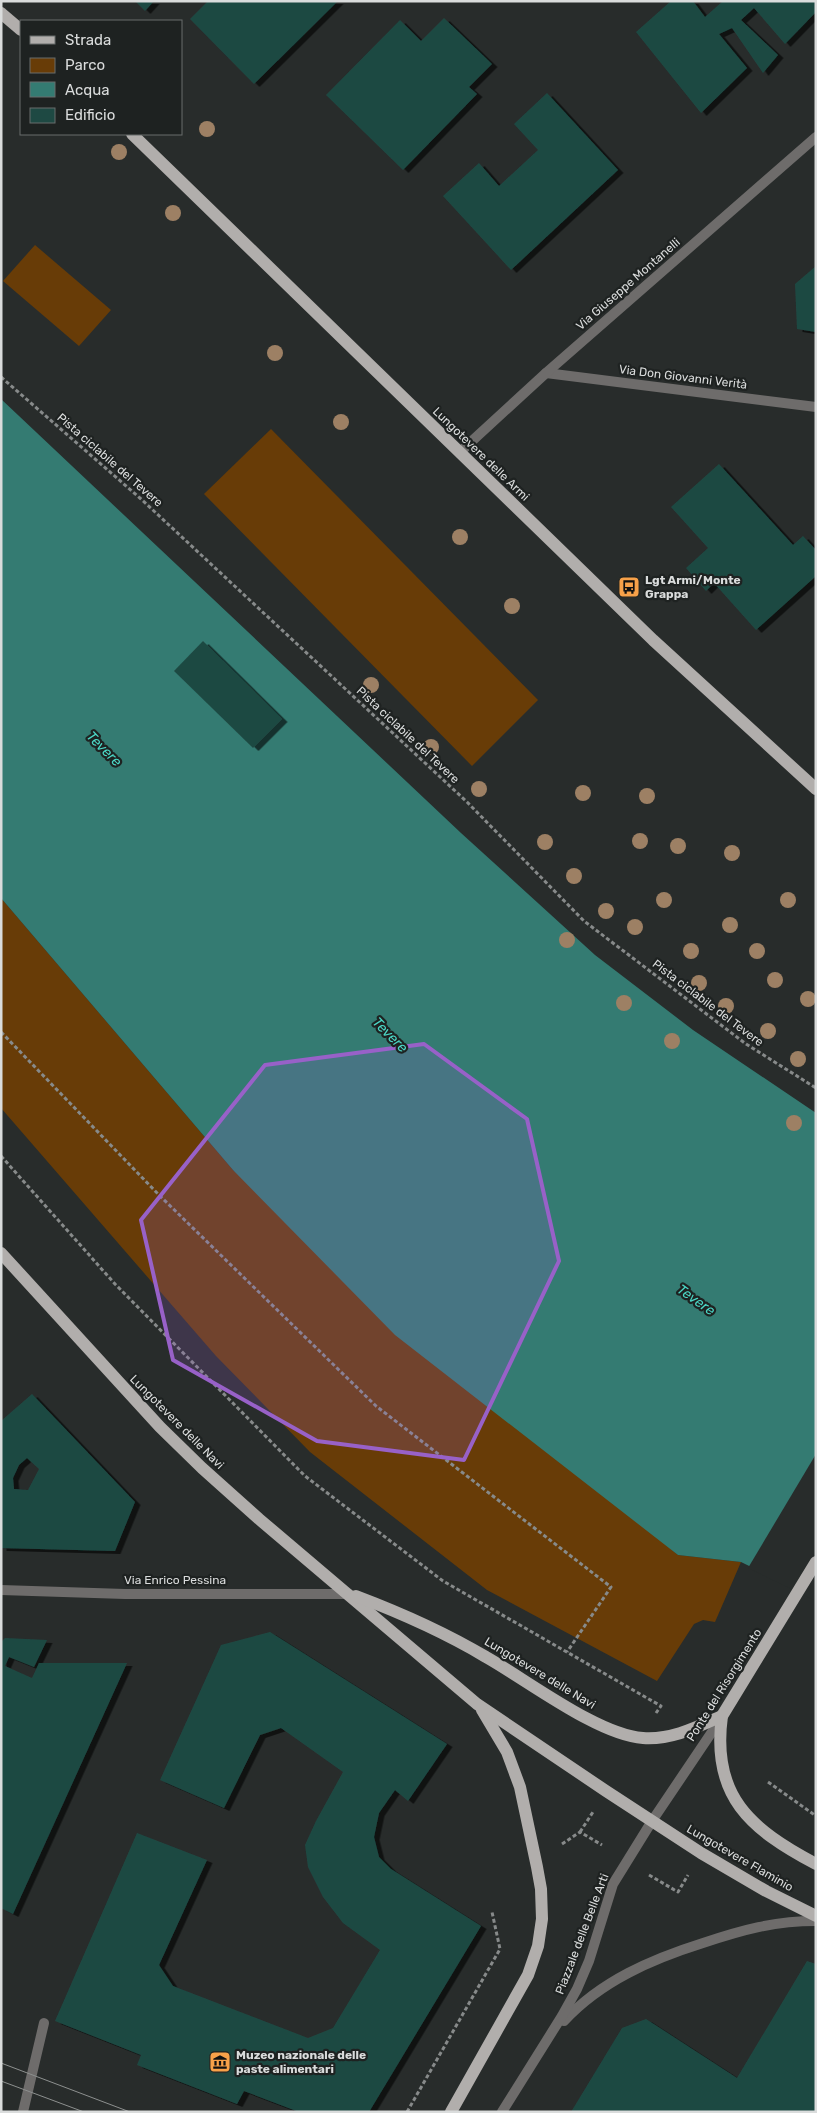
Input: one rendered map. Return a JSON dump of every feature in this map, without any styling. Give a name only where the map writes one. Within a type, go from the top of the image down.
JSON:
[{"type":"main road","points":[[1,13],[20,29]]},
{"type":"main road","name":"Lungotevere delle Armi","points":[[133,135],[653,640],[816,789]]},
{"type":"main road","name":"Lungotevere delle Navi","points":[[1,1253],[160,1427],[259,1519],[477,1704],[652,1821]]},
{"type":"main road","name":"Ponte del Risorgimento","points":[[722,1716],[816,1562]]},
{"type":"main road","name":"Lungotevere delle Navi","points":[[349,1594],[403,1613],[438,1630],[486,1656],[584,1716],[615,1731],[641,1738],[665,1737],[688,1731],[722,1716]]},
{"type":"main road","points":[[451,2112],[528,1975],[538,1946],[542,1920],[541,1889],[532,1836],[516,1774],[500,1738],[477,1704]]},
{"type":"main road","points":[[722,1716],[721,1762],[724,1774],[739,1807],[768,1835],[791,1851],[816,1864]]},
{"type":"main road","name":"Lungotevere Flaminio","points":[[652,1821],[766,1891],[816,1916]]},
{"type":"street","name":"Via Giuseppe Montanelli","points":[[460,452],[546,373],[816,137]]},
{"type":"street","name":"Via Don Giovanni Verità","points":[[546,373],[816,407]]},
{"type":"street","name":"Via Enrico Pessina","points":[[1,1590],[125,1594],[349,1594]]},
{"type":"street","name":"Ponte del Risorgimento","points":[[652,1821],[722,1716]]},
{"type":"street","name":"Piazzale delle Belle Arti","points":[[551,2034],[577,1989],[589,1960],[613,1884],[652,1821]]},
{"type":"street","name":"Piazzale delle Belle Arti","points":[[551,2034],[592,1995],[634,1970],[660,1958],[750,1928],[786,1921],[816,1921]]},
{"type":"street","points":[[23,2112],[44,2023]]},
{"type":"street","points":[[502,2112],[551,2034]]},
{"type":"path","name":"Pista ciclabile del Tevere","points":[[1,377],[141,499],[445,782],[584,921],[746,1044],[816,1088]]},
{"type":"path","points":[[1,1032],[160,1196],[376,1406],[611,1587],[567,1652]]},
{"type":"path","points":[[1,1156],[115,1284],[305,1476],[443,1581],[661,1706],[657,1712]]},
{"type":"path","points":[[768,1782],[816,1816]]},
{"type":"path","points":[[562,1844],[580,1832],[593,1812]]},
{"type":"path","points":[[580,1832],[602,1845]]},
{"type":"path","points":[[649,1875],[678,1892],[688,1874]]},
{"type":"path","points":[[407,2112],[500,1949],[492,1912]]},
{"type":"highlighted area","points":[[424,1044],[527,1119],[559,1261],[464,1460],[317,1441],[173,1360],[141,1220],[265,1065]]},
{"type":"green space","points":[[35,245],[111,310],[79,346],[3,281]]},
{"type":"green space","points":[[271,429],[538,700],[472,766],[204,494]]},
{"type":"green space","points":[[1,898],[233,1170],[678,1555],[741,1562],[715,1622],[703,1620],[694,1624],[657,1681],[487,1590],[310,1452],[216,1356],[1,1108]]},
{"type":"water","name":"Tevere","points":[[1,399],[461,833],[595,955],[693,1030],[816,1113],[816,1599],[741,1562],[678,1555],[395,1335],[233,1170],[1,898]]},
{"type":"pier","points":[[816,1454],[816,1601],[748,1568]]},
{"type":"building","points":[[135,1],[154,1],[145,11]]},
{"type":"building","points":[[208,1],[338,1],[254,84],[190,19]]},
{"type":"building","points":[[671,1],[693,1],[705,17],[723,1],[816,1],[816,12],[785,44],[754,8],[741,20],[778,55],[763,73],[732,28],[719,34],[747,68],[701,113],[636,32]]},
{"type":"building","points":[[444,18],[492,64],[469,87],[477,94],[403,170],[326,95],[400,20],[421,41]]},
{"type":"building","points":[[547,93],[618,170],[511,270],[443,196],[479,163],[499,186],[538,150],[514,124]]},
{"type":"building","points":[[816,266],[816,332],[797,329],[795,284]]},
{"type":"building","points":[[719,464],[793,545],[803,536],[816,550],[816,576],[756,630],[714,583],[706,591],[686,568],[708,548],[671,507]]},
{"type":"building","points":[[203,641],[282,719],[253,748],[174,671]]},
{"type":"building","points":[[32,1394],[135,1502],[115,1551],[1,1548],[1,1421]],"holes":[[[27,1458],[39,1469],[28,1490],[14,1489],[13,1478],[19,1465]]]},
{"type":"building","points":[[270,1632],[447,1744],[408,1801],[395,1790],[379,1813],[374,1837],[379,1857],[391,1869],[481,1926],[369,2112],[299,2112],[244,2091],[237,2104],[137,2065],[141,2055],[55,2021],[137,1833],[207,1860],[159,1965],[173,1986],[308,2038],[333,2028],[380,1950],[343,1923],[323,1897],[308,1867],[305,1845],[343,1772],[281,1728],[260,1735],[224,1808],[160,1780],[221,1645]]},
{"type":"building","points":[[5,1638],[47,1640],[34,1667],[9,1657],[5,1666],[32,1678],[39,1663],[127,1663],[13,1914],[1,1908],[1,1642]]},
{"type":"building","points":[[807,1961],[816,1964],[816,2112],[571,2112],[622,2028],[646,2019],[737,2078]]},
{"type":"tram line","points":[[1,2063],[130,2112]]},
{"type":"tram line","points":[[1,2081],[84,2112]]},
{"type":"place","name":"Lgt Armi/Monte Grappa","points":[[629,587]]},
{"type":"place","name":"Muzeo nazionale delle paste alimentari","points":[[220,2062]]}]
